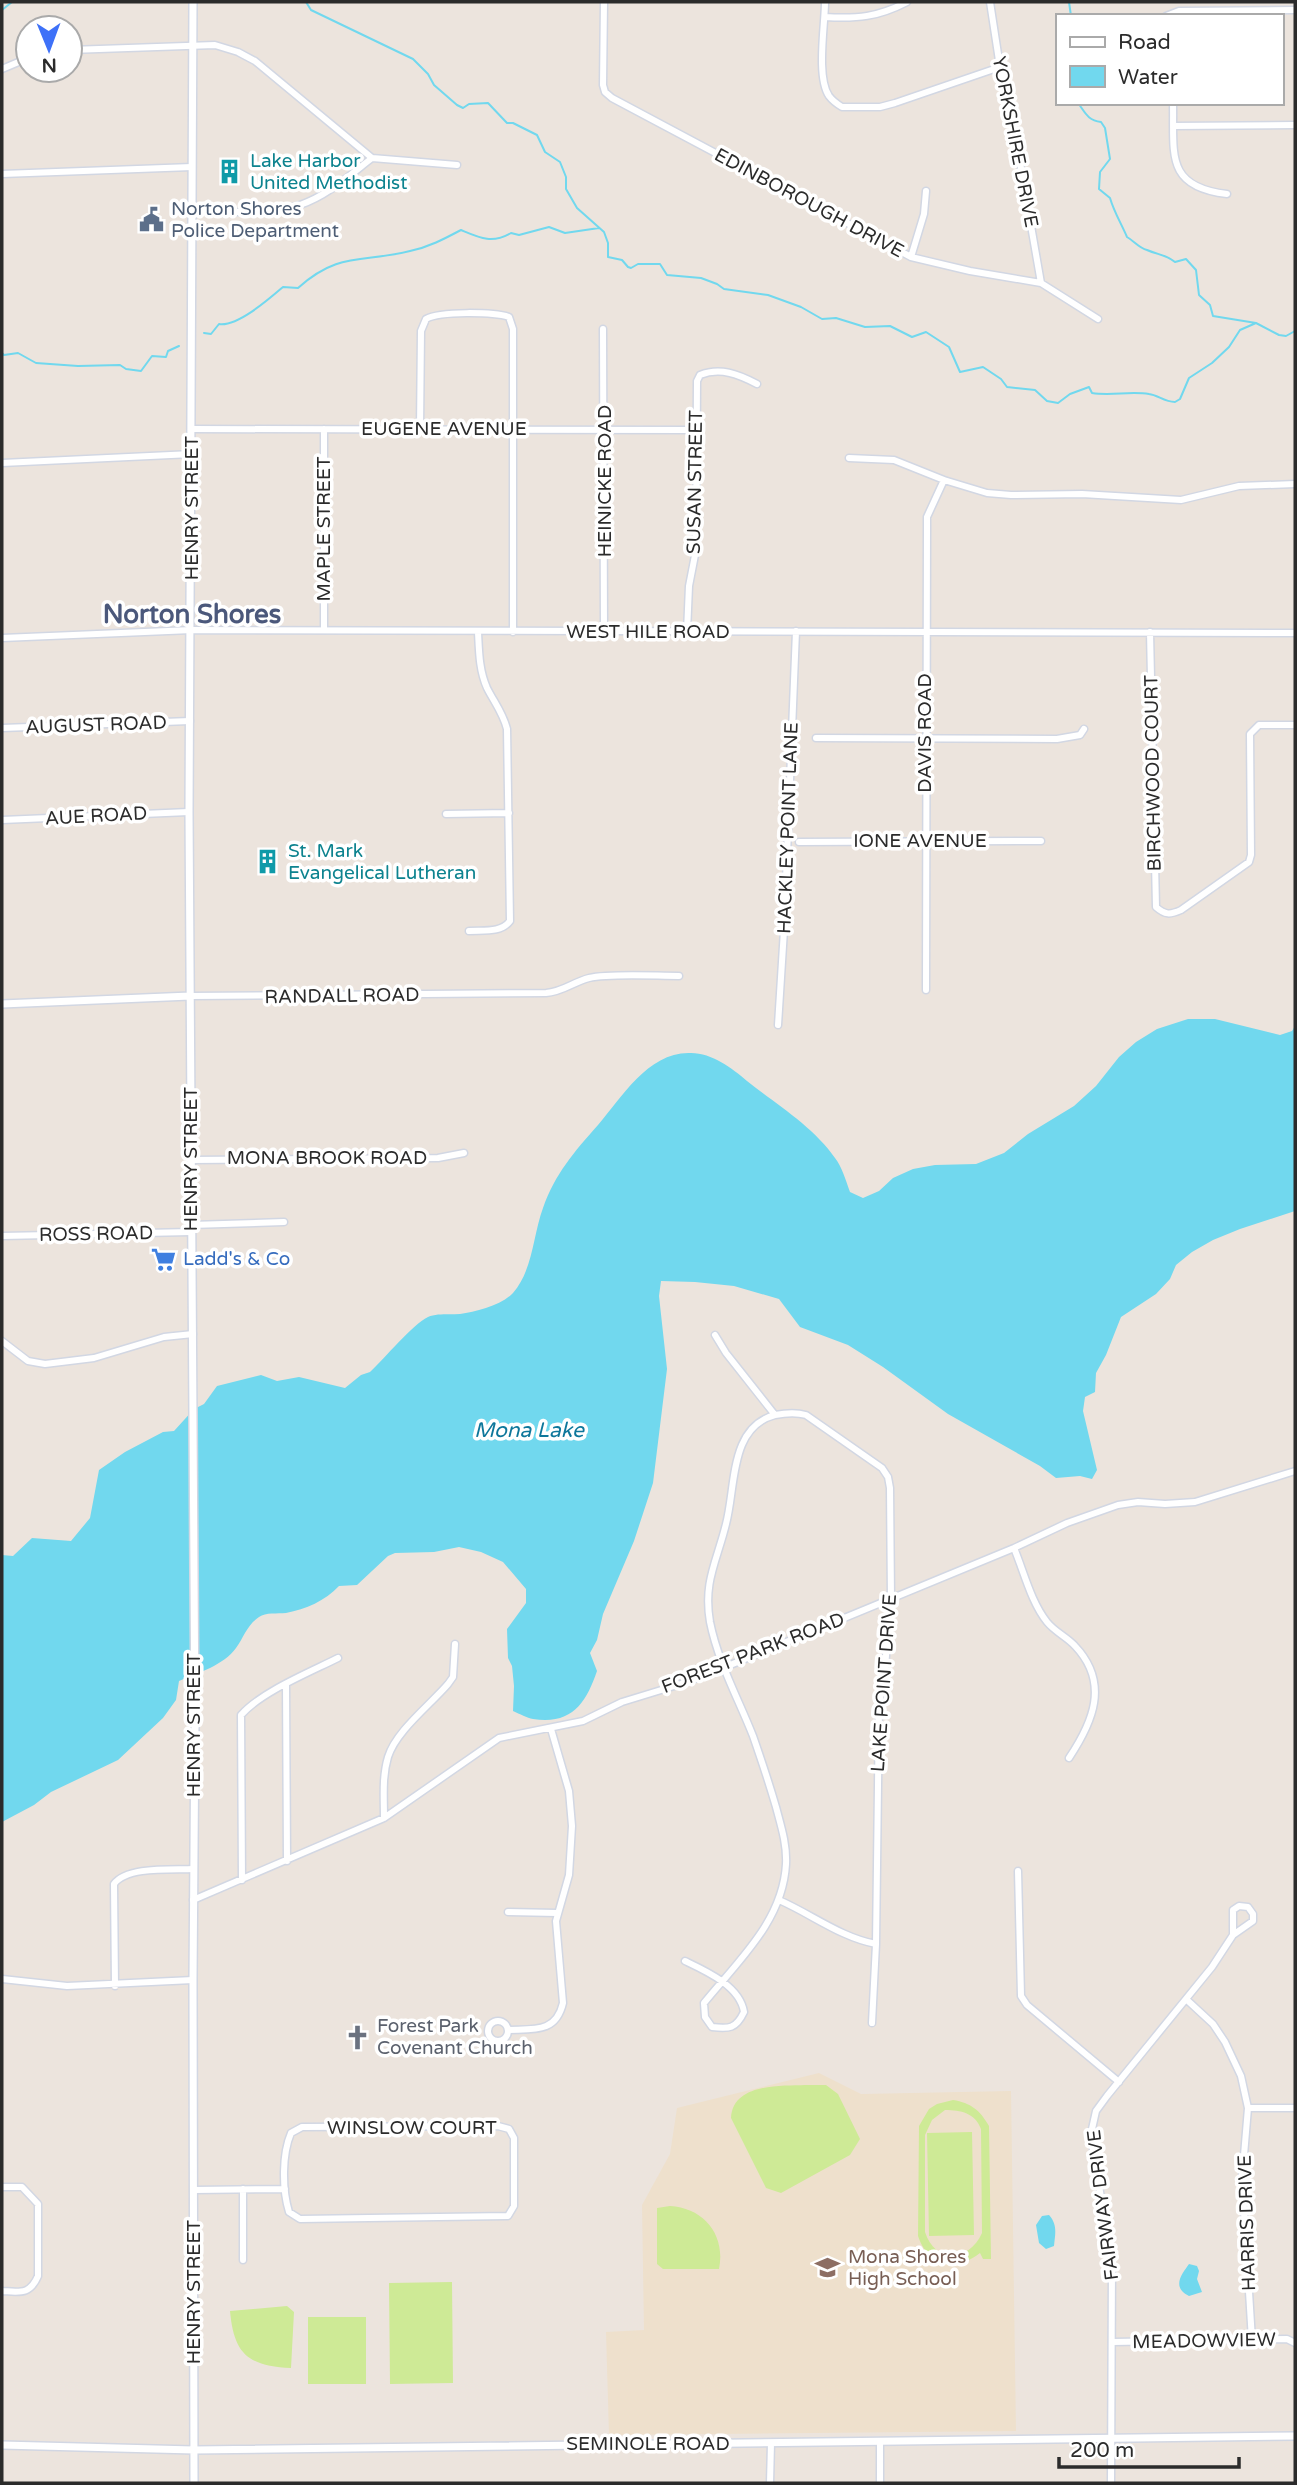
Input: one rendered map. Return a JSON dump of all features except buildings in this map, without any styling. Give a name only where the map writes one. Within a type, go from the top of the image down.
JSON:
[{"type":"street","name":"HENRY STREET","points":[[193,2],[190,1160],[195,1723],[192,1980],[194,2483]]},
{"type":"street","name":"EDINBOROUGH DRIVE","points":[[604,2],[605,92],[911,257],[950,267],[1041,283],[1098,319]]},
{"type":"street","points":[[825,2],[824,84],[828,95],[842,107],[880,107],[1000,67]]},
{"type":"street","points":[[825,17],[879,15],[906,2]]},
{"type":"street","name":"YORKSHIRE DRIVE","points":[[990,2],[1041,283]]},
{"type":"street","points":[[1170,14],[1179,10],[1295,10]]},
{"type":"street","points":[[84,49],[193,45],[227,47],[255,61],[372,158],[457,165]]},
{"type":"street","points":[[1173,105],[1175,158],[1179,171],[1189,183],[1206,191],[1227,194]]},
{"type":"street","points":[[1173,126],[1295,125]]},
{"type":"street","points":[[193,211],[278,211],[301,205],[331,189],[372,158]]},
{"type":"street","points":[[2,174],[192,167]]},
{"type":"street","points":[[911,257],[924,214],[926,191]]},
{"type":"street","points":[[421,428],[421,331],[426,319],[438,315],[498,314],[509,317],[513,329],[513,632]]},
{"type":"street","name":"HEINICKE ROAD","points":[[603,329],[604,632]]},
{"type":"street","name":"SUSAN STREET","points":[[687,632],[689,586],[696,550],[697,381],[700,375],[720,371],[757,384]]},
{"type":"street","name":"EUGENE AVENUE","points":[[192,429],[696,430]]},
{"type":"street","name":"MAPLE STREET","points":[[324,429],[324,630]]},
{"type":"street","points":[[2,463],[192,454]]},
{"type":"street","points":[[849,458],[894,460],[987,494],[1082,494],[1181,500],[1239,486],[1295,484]]},
{"type":"street","name":"DAVIS ROAD","points":[[926,990],[927,517],[944,480]]},
{"type":"street","name":"WEST HILE ROAD","points":[[2,638],[192,630],[1295,633]]},
{"type":"street","name":"HACKLEY POINT LANE","points":[[778,1025],[796,631]]},
{"type":"street","points":[[470,931],[498,930],[506,927],[510,920],[507,729],[503,715],[481,673],[478,632]]},
{"type":"street","name":"BIRCHWOOD COURT","points":[[1150,632],[1156,907],[1162,912],[1171,915],[1181,910],[1249,862],[1250,734],[1259,725],[1295,725]]},
{"type":"street","name":"AUGUST ROAD","points":[[2,728],[190,721]]},
{"type":"street","points":[[816,738],[1057,739],[1080,736],[1084,729]]},
{"type":"street","name":"AUE ROAD","points":[[2,820],[190,812]]},
{"type":"street","points":[[446,814],[509,813]]},
{"type":"street","name":"IONE AVENUE","points":[[799,842],[1041,841]]},
{"type":"street","name":"RANDALL ROAD","points":[[2,1004],[190,996],[546,993],[565,990],[595,977],[679,976]]},
{"type":"street","name":"MONA BROOK ROAD","points":[[190,1160],[438,1158],[464,1153]]},
{"type":"street","name":"ROSS ROAD","points":[[2,1236],[284,1222]]},
{"type":"street","points":[[2,1341],[28,1361],[45,1364],[94,1358],[164,1337],[193,1335]]},
{"type":"street","points":[[685,1961],[709,1973],[722,1983],[738,1996],[743,2003],[744,2012],[735,2026],[729,2029],[712,2026],[705,2017],[704,2003],[722,1983],[767,1924],[779,1900],[786,1864],[785,1839],[753,1736],[723,1668],[710,1619],[707,1587],[726,1527],[741,1445],[756,1423],[775,1415],[715,1335]]},
{"type":"street","name":"LAKE POINT DRIVE","points":[[775,1415],[806,1415],[882,1468],[888,1476],[891,1599],[879,1706],[876,1944],[872,2023]]},
{"type":"street","name":"FOREST PARK ROAD","points":[[193,1900],[384,1818],[499,1738],[583,1721],[622,1702],[684,1684],[1014,1548],[1067,1523],[1118,1505],[1138,1502],[1195,1502],[1295,1471]]},
{"type":"street","points":[[1014,1548],[1046,1622],[1083,1655],[1093,1680],[1095,1705],[1092,1717],[1069,1758]]},
{"type":"street","points":[[384,1818],[383,1783],[389,1755],[402,1732],[453,1676],[455,1644]]},
{"type":"street","points":[[242,1880],[241,1715],[247,1708],[286,1684],[338,1658]]},
{"type":"street","points":[[286,1684],[286,1861]]},
{"type":"street","points":[[509,2030],[542,2028],[553,2024],[560,2016],[563,1992],[557,1913],[569,1875],[572,1826],[569,1791],[551,1729]]},
{"type":"street","points":[[115,1986],[116,1880],[135,1872],[193,1869]]},
{"type":"street","points":[[1018,1871],[1021,1996],[1027,2005],[1119,2081]]},
{"type":"street","points":[[779,1900],[855,1940],[876,1944]]},
{"type":"street","name":"FAIRWAY DRIVE","points":[[1111,2483],[1112,2265],[1093,2149],[1092,2129],[1096,2111],[1213,1968],[1233,1935],[1253,1921],[1253,1913],[1248,1907],[1240,1906],[1233,1910],[1233,1935]]},
{"type":"street","points":[[508,1912],[557,1913]]},
{"type":"street","points":[[2,1979],[67,1986],[115,1986],[192,1980]]},
{"type":"street","name":"HARRIS DRIVE","points":[[1187,2000],[1213,2024],[1225,2042],[1241,2077],[1248,2108],[1242,2179],[1252,2340]]},
{"type":"street","points":[[1248,2108],[1295,2108]]},
{"type":"street","name":"WINSLOW COURT","points":[[498,2126],[509,2129],[514,2138],[514,2206],[508,2216],[300,2219],[289,2212],[285,2189],[286,2145],[291,2133],[302,2127],[498,2126]]},
{"type":"street","points":[[2,2187],[22,2187],[38,2204],[38,2276],[33,2287],[23,2292],[2,2291]]},
{"type":"street","points":[[243,2189],[243,2260]]},
{"type":"street","points":[[194,2190],[285,2189]]},
{"type":"street","name":"MEADOWVIEW","points":[[1113,2342],[1287,2339],[1295,2343]]},
{"type":"street","name":"SEMINOLE ROAD","points":[[2,2445],[194,2449],[1295,2437]]},
{"type":"street","points":[[770,2483],[771,2443]]},
{"type":"street","points":[[880,2443],[880,2483]]},
{"type":"shaded area","name":"Mona Shores High School","points":[[819,2073],[861,2094],[1011,2091],[1016,2431],[609,2435],[606,2332],[644,2330],[642,2205],[670,2154],[677,2108]]},
{"type":"green space","points":[[826,2085],[838,2094],[860,2139],[850,2155],[781,2193],[766,2188],[731,2118],[740,2098],[749,2092],[771,2087]]},
{"type":"green space","points":[[953,2100],[970,2105],[989,2126],[991,2259],[983,2259],[980,2253],[961,2263],[944,2264],[929,2255],[918,2236],[919,2126],[929,2109]],"holes":[[[945,2110],[971,2116],[981,2129],[982,2233],[969,2250],[952,2255],[936,2250],[925,2232],[925,2135],[932,2120]]]},
{"type":"green space","points":[[972,2132],[974,2235],[929,2236],[927,2133]]},
{"type":"green space","points":[[670,2206],[693,2212],[710,2226],[719,2245],[719,2269],[663,2269],[657,2264],[657,2208]]},
{"type":"green space","points":[[452,2282],[453,2383],[390,2384],[389,2283]]},
{"type":"green space","points":[[287,2306],[294,2312],[291,2368],[264,2364],[246,2355],[235,2338],[230,2311]]},
{"type":"green space","points":[[308,2317],[366,2317],[366,2384],[308,2384]]},
{"type":"water","name":"Mona Lake","points":[[1188,1019],[1215,1019],[1280,1035],[1292,1031],[1295,1026],[1295,1211],[1240,1229],[1192,1252],[1176,1265],[1170,1279],[1156,1294],[1121,1317],[1096,1373],[1095,1392],[1085,1397],[1083,1411],[1097,1470],[1092,1479],[1080,1476],[1056,1478],[1040,1466],[948,1414],[848,1345],[800,1327],[779,1299],[734,1286],[661,1281],[659,1296],[667,1369],[653,1483],[634,1541],[603,1614],[597,1640],[590,1653],[597,1671],[588,1693],[575,1709],[558,1719],[546,1720],[513,1711],[514,1686],[512,1666],[508,1658],[507,1629],[526,1603],[526,1589],[503,1562],[481,1552],[459,1547],[434,1552],[395,1553],[388,1556],[357,1585],[339,1586],[315,1604],[301,1609],[259,1617],[225,1659],[179,1681],[176,1700],[163,1718],[118,1760],[51,1792],[34,1805],[2,1822],[2,1555],[13,1556],[32,1538],[71,1541],[90,1518],[99,1470],[125,1452],[163,1432],[174,1431],[194,1409],[204,1404],[217,1386],[261,1375],[277,1381],[299,1377],[345,1388],[361,1375],[370,1372],[407,1334],[428,1317],[473,1312],[508,1297],[525,1274],[543,1208],[559,1174],[627,1089],[662,1059],[676,1054],[699,1054],[721,1062],[735,1071],[816,1136],[837,1162],[850,1192],[863,1198],[879,1191],[893,1178],[913,1169],[935,1165],[976,1164],[1004,1153],[1028,1134],[1074,1106],[1136,1042],[1157,1029]]},
{"type":"water","points":[[1049,2215],[1055,2226],[1055,2238],[1054,2246],[1046,2249],[1039,2243],[1036,2225],[1042,2216]]},
{"type":"water","points":[[1189,2264],[1197,2266],[1197,2279],[1202,2292],[1189,2296],[1179,2285]]},
{"type":"waterway","points":[[2,10],[12,2]]},
{"type":"waterway","points":[[306,2],[311,10],[413,59],[428,74],[434,85],[457,105],[463,108],[469,104],[488,103],[507,123],[513,123],[537,135],[545,152],[560,162],[566,177],[566,189],[577,208],[604,232],[608,243],[608,257],[622,260],[628,267],[660,264],[667,275],[701,278],[724,289],[768,295],[801,307],[822,319],[836,318],[865,327],[890,326],[912,337],[926,332],[949,347],[960,372],[983,367],[1001,379],[1007,387],[1035,390],[1047,401],[1058,403],[1070,394],[1089,387],[1092,393],[1142,393],[1175,402],[1180,399],[1189,378],[1212,363],[1229,347],[1240,330],[1256,323]]},
{"type":"waterway","points":[[1069,2],[1071,14]]},
{"type":"waterway","points":[[1080,105],[1089,117],[1101,122],[1105,128],[1110,159],[1100,172],[1099,189],[1110,198],[1127,237],[1141,248],[1175,262],[1186,259],[1196,270],[1199,295],[1210,305],[1213,316],[1256,323],[1279,335],[1286,336],[1295,331]]},
{"type":"waterway","points":[[204,333],[211,334],[219,324],[243,317],[283,287],[298,288],[326,268],[352,260],[417,249],[461,230],[492,239],[549,227],[565,233],[599,228]]},
{"type":"waterway","points":[[2,353],[18,353],[36,363],[120,365],[126,369],[141,371],[152,356],[166,357],[168,351],[179,346]]},
{"type":"place","name":"Lake Harbor United Methodist","points":[[230,172]]},
{"type":"place","name":"Norton Shores Police Department","points":[[151,220]]},
{"type":"place","name":"St. Mark Evangelical Lutheran","points":[[268,862]]},
{"type":"place","name":"Ladd's & Co","points":[[163,1259]]},
{"type":"place","name":"Forest Park Covenant Church","points":[[357,2037]]},
{"type":"place","name":"Mona Shores High School","points":[[828,2268]]},
{"type":"district","name":"Norton Shores","points":[[192,614]]}]
